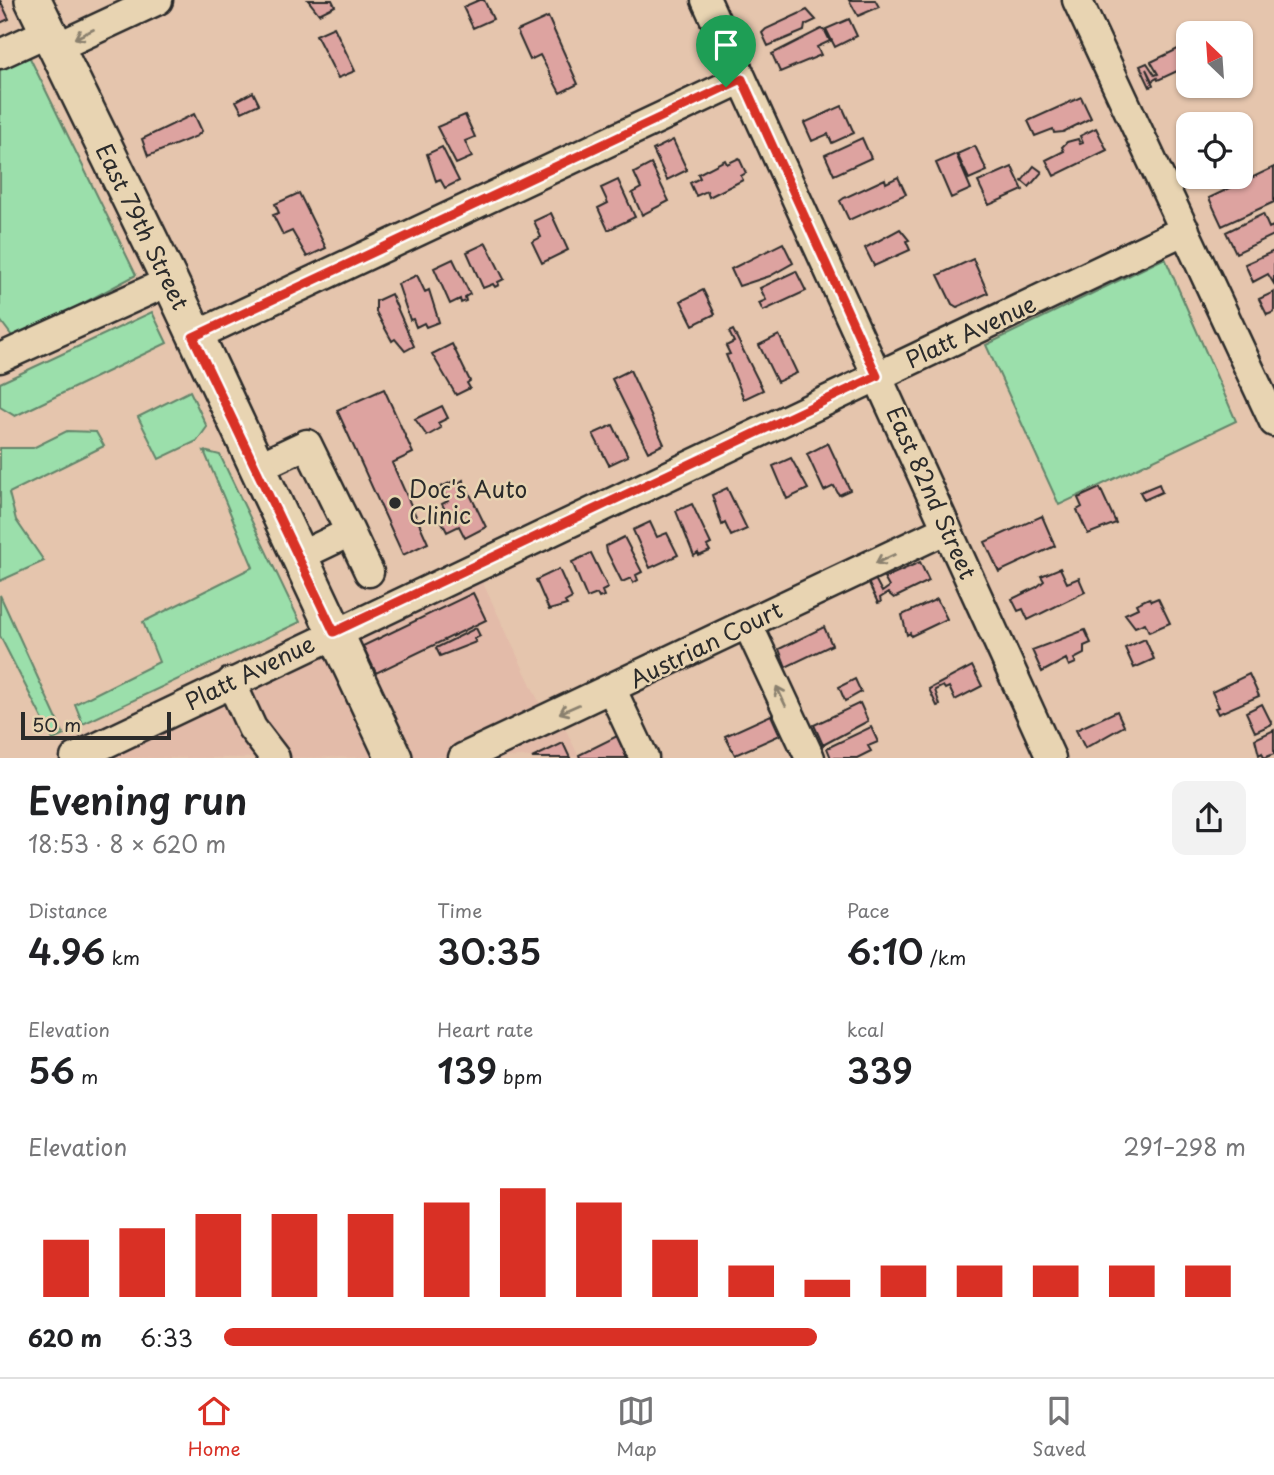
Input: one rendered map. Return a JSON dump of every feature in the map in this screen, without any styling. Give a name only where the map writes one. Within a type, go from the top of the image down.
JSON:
[{"type":"main road","name":"East 79th Street","points":[[33,0],[170,281],[193,337],[394,758]]},
{"type":"street","points":[[0,54],[51,40],[158,0]]},
{"type":"street","name":"East 82nd Street","points":[[706,0],[1051,758]]},
{"type":"street","points":[[1077,0],[1274,422]]},
{"type":"street","points":[[193,337],[742,79]]},
{"type":"street","name":"Platt Avenue","points":[[75,758],[334,632],[1185,230]]},
{"type":"street","points":[[0,358],[170,281]]},
{"type":"street","points":[[256,468],[307,444],[369,572]]},
{"type":"street","name":"Austrian Court","points":[[463,758],[612,690],[947,529]]},
{"type":"street","points":[[298,557],[350,532]]},
{"type":"street","points":[[747,625],[810,758]]},
{"type":"street","points":[[231,682],[252,728],[275,758]]},
{"type":"street","points":[[612,690],[644,758]]},
{"type":"shaded area","points":[[475,566],[547,719],[558,714],[579,757],[75,758]]},
{"type":"green space","points":[[29,56],[136,275],[15,340],[0,320],[0,69]]},
{"type":"green space","points":[[1165,258],[1236,421],[1059,505],[986,345]]},
{"type":"green space","points":[[152,312],[167,343],[15,416],[0,407],[0,383]]},
{"type":"green space","points":[[190,391],[207,427],[197,441],[159,459],[138,417]]},
{"type":"green space","points":[[67,431],[96,432],[104,446],[9,493],[16,520],[44,561],[0,581],[0,448],[33,448]]},
{"type":"green space","points":[[204,451],[220,455],[300,622],[83,724],[75,704],[159,662],[143,622],[253,567]]},
{"type":"green space","points":[[0,595],[64,735],[53,740],[0,636]]},
{"type":"building","points":[[0,0],[9,19],[0,23]]},
{"type":"building","points":[[308,0],[332,0],[335,6],[319,14]]},
{"type":"building","points":[[484,0],[493,19],[473,28],[463,7]]},
{"type":"building","points":[[849,0],[875,0],[879,7],[858,16]]},
{"type":"building","points":[[807,10],[816,20],[805,25],[804,31],[768,46],[762,33],[766,29]]},
{"type":"building","points":[[548,17],[578,84],[560,93],[540,55],[530,60],[517,31]]},
{"type":"building","points":[[849,19],[857,36],[835,47],[826,29]]},
{"type":"building","points":[[334,27],[355,71],[338,78],[316,35]]},
{"type":"building","points":[[821,29],[830,41],[817,47],[821,55],[780,72],[772,54]]},
{"type":"building","points":[[1176,50],[1176,72],[1152,81],[1146,69],[1153,85],[1150,87],[1140,66],[1147,63],[1155,75],[1158,74],[1151,62]]},
{"type":"building","points":[[253,92],[259,104],[242,112],[236,101]]},
{"type":"building","points":[[1081,97],[1091,118],[1063,132],[1054,133],[1053,129],[1035,136],[1028,121]]},
{"type":"building","points":[[842,106],[854,133],[832,143],[828,134],[812,141],[804,123]]},
{"type":"building","points":[[194,114],[202,131],[197,136],[148,156],[142,139]]},
{"type":"building","points":[[465,115],[475,137],[465,141],[472,157],[456,164],[437,127]]},
{"type":"building","points":[[1096,128],[1107,150],[1054,176],[1046,160],[1064,151],[1062,147],[1067,142],[1078,139],[1080,144],[1083,143],[1080,136]]},
{"type":"building","points":[[862,138],[871,158],[834,175],[825,155]]},
{"type":"building","points":[[673,140],[687,170],[667,180],[653,150]]},
{"type":"building","points":[[975,146],[987,171],[969,179],[957,154]]},
{"type":"building","points":[[442,147],[459,181],[445,188],[440,179],[436,181],[427,154]]},
{"type":"building","points":[[956,154],[971,189],[951,198],[936,163]]},
{"type":"building","points":[[739,158],[746,173],[741,176],[743,180],[709,197],[707,191],[696,196],[690,183],[700,178],[698,174],[725,160],[727,164]]},
{"type":"building","points":[[651,164],[669,201],[642,215],[632,193],[641,188],[634,173]]},
{"type":"building","points":[[1034,166],[1042,172],[1029,187],[1022,181]]},
{"type":"building","points":[[1012,167],[1023,190],[989,205],[978,182]]},
{"type":"building","points":[[1274,167],[1274,202],[1222,226],[1209,198],[1228,189],[1253,189],[1253,177]]},
{"type":"building","points":[[898,177],[906,194],[849,220],[840,201],[885,179],[886,183]]},
{"type":"building","points":[[618,180],[635,217],[608,230],[598,208],[608,203],[601,188]]},
{"type":"building","points":[[299,193],[326,248],[307,257],[292,231],[283,235],[273,215],[279,213],[275,204]]},
{"type":"building","points":[[551,213],[568,250],[542,263],[532,242],[541,237],[534,221]]},
{"type":"building","points":[[1263,214],[1269,228],[1273,226],[1274,235],[1236,253],[1226,232]]},
{"type":"building","points":[[900,229],[909,240],[906,241],[910,250],[874,266],[865,248]]},
{"type":"building","points":[[486,243],[504,279],[495,287],[493,284],[483,288],[467,252]]},
{"type":"building","points":[[783,243],[793,263],[770,276],[739,286],[731,269]]},
{"type":"building","points":[[1274,251],[1274,284],[1268,274],[1253,282],[1245,264]]},
{"type":"building","points":[[453,259],[470,294],[465,297],[466,301],[461,303],[460,299],[450,304],[434,268]]},
{"type":"building","points":[[973,259],[988,293],[957,307],[952,304],[938,275]]},
{"type":"building","points":[[796,271],[806,291],[763,311],[759,303],[766,300],[760,288]]},
{"type":"building","points":[[417,275],[425,292],[429,290],[439,322],[426,327],[424,323],[416,327],[413,319],[410,320],[398,284]]},
{"type":"building","points":[[703,290],[715,314],[693,325],[681,301]]},
{"type":"building","points":[[1274,292],[1274,312],[1267,315],[1259,299]]},
{"type":"building","points":[[391,294],[414,346],[405,351],[395,339],[392,341],[376,312],[376,301]]},
{"type":"building","points":[[733,330],[763,390],[744,399],[726,355],[730,354],[726,346],[734,342],[729,332]]},
{"type":"building","points":[[779,335],[797,373],[777,382],[759,345]]},
{"type":"building","points":[[452,344],[470,381],[467,383],[470,388],[456,395],[432,354]]},
{"type":"building","points":[[630,370],[664,444],[648,452],[612,379]]},
{"type":"building","name":"Doc's Auto Clinic","points":[[384,389],[413,453],[392,463],[428,543],[403,555],[337,410]]},
{"type":"building","points":[[442,406],[448,418],[438,423],[441,428],[427,436],[415,419]]},
{"type":"building","points":[[613,425],[628,456],[609,465],[593,434]]},
{"type":"building","points":[[828,443],[850,490],[839,495],[834,486],[824,491],[807,454]]},
{"type":"building","points":[[791,458],[808,489],[787,499],[773,466]]},
{"type":"building","points":[[456,480],[457,484],[463,480],[486,527],[465,538],[459,526],[447,532],[439,516],[446,512],[442,504],[448,501],[441,487]]},
{"type":"building","points":[[1159,484],[1162,492],[1144,500],[1140,492]]},
{"type":"building","points":[[727,488],[747,529],[731,536],[725,523],[722,525],[712,495]]},
{"type":"building","points":[[1100,488],[1116,523],[1088,534],[1077,510],[1082,507],[1078,498]]},
{"type":"building","points":[[692,504],[711,544],[707,546],[710,551],[699,556],[698,553],[694,556],[676,511]]},
{"type":"building","points":[[1042,516],[1055,546],[999,572],[985,542]]},
{"type":"building","points":[[650,522],[657,537],[667,533],[678,555],[650,568],[633,530]]},
{"type":"building","points":[[624,537],[642,572],[636,575],[638,580],[633,583],[631,578],[622,582],[607,552],[606,546]]},
{"type":"building","points":[[591,553],[608,588],[602,591],[604,596],[599,598],[597,594],[587,598],[572,562]]},
{"type":"building","points":[[920,562],[929,581],[894,598],[888,593],[880,598],[881,602],[878,603],[866,578],[873,575],[882,592],[889,587],[884,578]]},
{"type":"building","points":[[1060,568],[1067,583],[1079,578],[1085,592],[1028,620],[1023,609],[1018,611],[1012,599],[1037,587],[1044,581],[1041,576]]},
{"type":"building","points":[[559,569],[572,598],[565,602],[567,605],[549,610],[536,580]]},
{"type":"building","points":[[473,593],[486,620],[376,673],[363,646]]},
{"type":"building","points":[[1149,598],[1151,601],[1158,598],[1170,623],[1149,632],[1145,623],[1135,627],[1125,614],[1138,608],[1136,604]]},
{"type":"building","points":[[937,599],[947,619],[911,636],[910,633],[907,635],[902,615]]},
{"type":"building","points":[[824,627],[832,645],[786,667],[779,649]]},
{"type":"building","points":[[476,628],[480,636],[474,639],[476,642],[440,656],[436,648]]},
{"type":"building","points":[[1085,630],[1091,643],[1084,646],[1084,654],[1074,659],[1076,663],[1069,666],[1066,659],[1042,672],[1032,650]]},
{"type":"building","points":[[1145,639],[1154,659],[1134,668],[1125,648]]},
{"type":"building","points":[[972,666],[982,686],[955,700],[949,687],[945,689],[943,686],[935,690],[940,705],[937,706],[929,689]]},
{"type":"building","points":[[1249,674],[1259,696],[1218,714],[1215,708],[1219,707],[1212,692]]},
{"type":"building","points":[[855,679],[861,692],[845,701],[839,687]]},
{"type":"building","points":[[860,703],[868,721],[823,745],[814,725]]},
{"type":"building","points":[[1262,704],[1272,724],[1255,732],[1246,712]]},
{"type":"building","points":[[1117,711],[1124,726],[1085,748],[1076,730]]},
{"type":"building","points":[[771,715],[780,735],[735,755],[725,736]]},
{"type":"building","points":[[871,727],[878,742],[868,746],[871,751],[857,758],[831,758],[827,748]]},
{"type":"building","points":[[1274,730],[1274,754],[1264,758],[1262,753],[1259,755],[1255,739]]},
{"type":"building","points":[[617,736],[627,758],[580,758],[579,755]]},
{"type":"building","points":[[563,743],[570,758],[532,758]]},
{"type":"place","name":"Doc's Auto Clinic","points":[[395,503]]},
{"type":"route","points":[[742,79],[877,376],[334,632],[193,337],[726,87],[742,79]]}]
